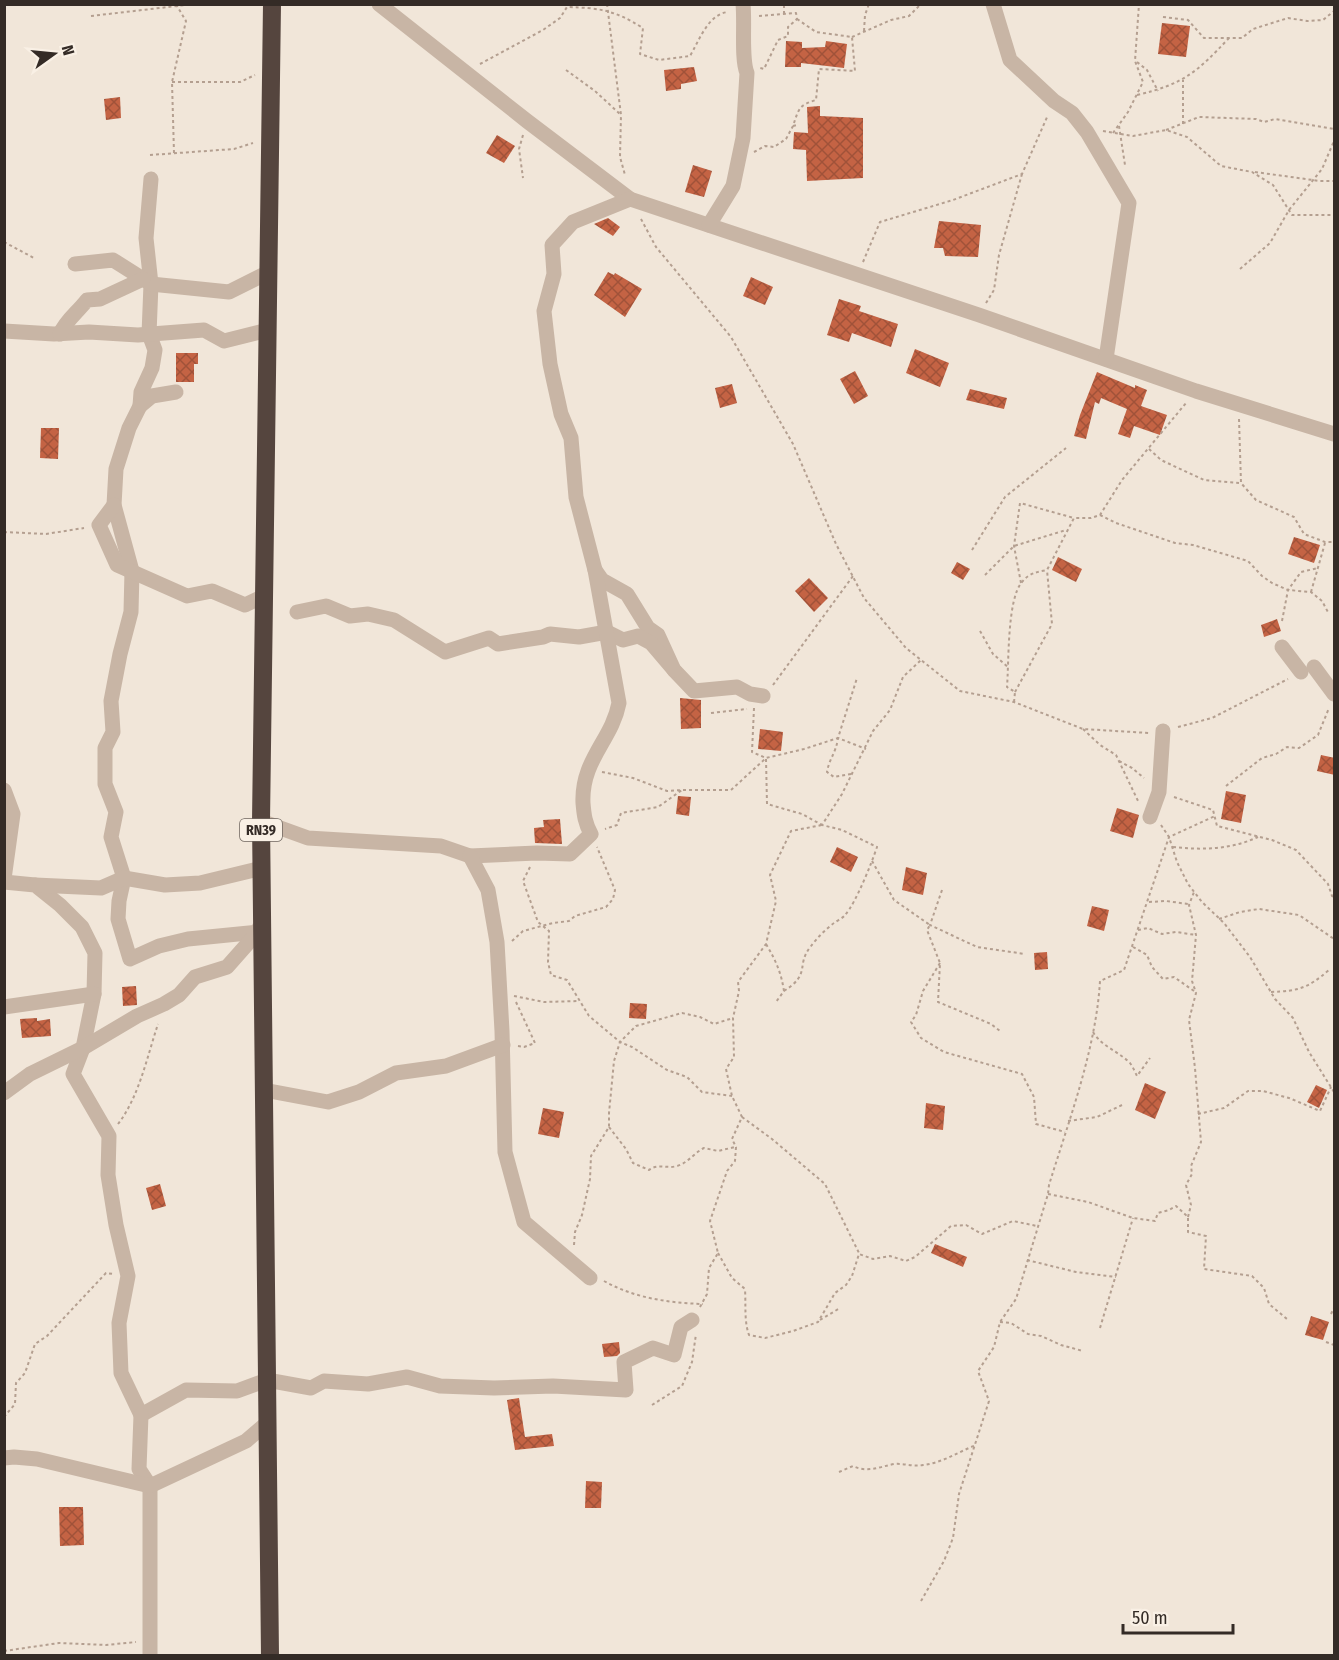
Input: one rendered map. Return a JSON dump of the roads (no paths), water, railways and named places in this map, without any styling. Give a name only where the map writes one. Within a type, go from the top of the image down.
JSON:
[{"type":"highway","name":"RN39","points":[[270,1656],[261,821],[272,4]]},
{"type":"street","points":[[379,4],[526,121],[630,199],[980,315],[1196,391],[1335,434]]},
{"type":"street","points":[[709,225],[733,186],[743,138],[747,74],[744,65],[743,4]]},
{"type":"street","points":[[993,4],[1010,60],[1054,101],[1072,113],[1087,132],[1129,203],[1106,359]]},
{"type":"street","points":[[151,179],[141,278],[149,334],[155,350],[152,368],[141,392],[140,406],[129,428],[116,469],[114,505],[132,571],[131,612],[111,701],[113,732],[105,748],[105,784],[116,812],[111,837],[124,878],[118,919],[130,959],[159,946],[188,939],[258,932]]},
{"type":"street","points":[[261,821],[308,838],[441,846],[470,856],[570,854],[591,833],[586,827],[584,817],[583,793],[587,769],[617,716],[620,703],[596,570],[576,497],[572,438],[561,414],[550,363],[544,311],[554,274],[552,245],[573,222],[630,199]]},
{"type":"street","points":[[75,264],[113,260],[141,278],[229,292],[268,273]]},
{"type":"street","points":[[60,334],[65,321],[79,311],[87,300],[100,299],[141,278]]},
{"type":"street","points":[[4,331],[60,334],[89,332],[149,334],[204,330],[224,341],[268,330]]},
{"type":"street","points":[[140,406],[152,396],[176,392]]},
{"type":"street","points":[[114,505],[99,525],[117,565],[187,596],[212,591],[245,605],[264,596]]},
{"type":"street","points":[[596,570],[602,579],[627,594],[648,628],[658,635],[674,670]]},
{"type":"street","points":[[297,612],[326,606],[350,616],[368,614],[394,620],[445,652],[489,638],[498,644],[550,634],[579,637],[607,632],[623,640],[638,636],[651,643],[694,691],[737,687],[750,694],[764,696]]},
{"type":"street","points":[[1282,647],[1333,697]]},
{"type":"street","points":[[1150,817],[1159,792],[1163,731]]},
{"type":"street","points":[[4,790],[13,814],[4,881],[101,888],[124,878],[165,885],[200,883],[262,868]]},
{"type":"street","points":[[470,856],[488,890],[497,952],[500,994],[505,1152],[524,1222],[590,1278]]},
{"type":"street","points":[[35,885],[82,927],[95,953],[94,994],[83,1048],[73,1074],[109,1136],[108,1175],[116,1225],[128,1276],[119,1323],[121,1373],[141,1415],[139,1469],[150,1486],[150,1648]]},
{"type":"street","points":[[4,1093],[30,1074],[83,1048],[137,1016],[179,995],[195,977],[227,967],[258,932],[262,913]]},
{"type":"street","points":[[4,1007],[94,994]]},
{"type":"street","points":[[264,1090],[328,1102],[359,1092],[396,1073],[446,1066],[503,1045]]},
{"type":"street","points":[[141,1415],[186,1390],[237,1391],[267,1380],[311,1388],[324,1381],[368,1384],[407,1377],[440,1386],[494,1388],[561,1386],[626,1390],[624,1362],[653,1348],[674,1355],[681,1327],[692,1320]]},
{"type":"street","points":[[4,1458],[37,1459],[150,1486],[246,1441],[267,1423]]}]
